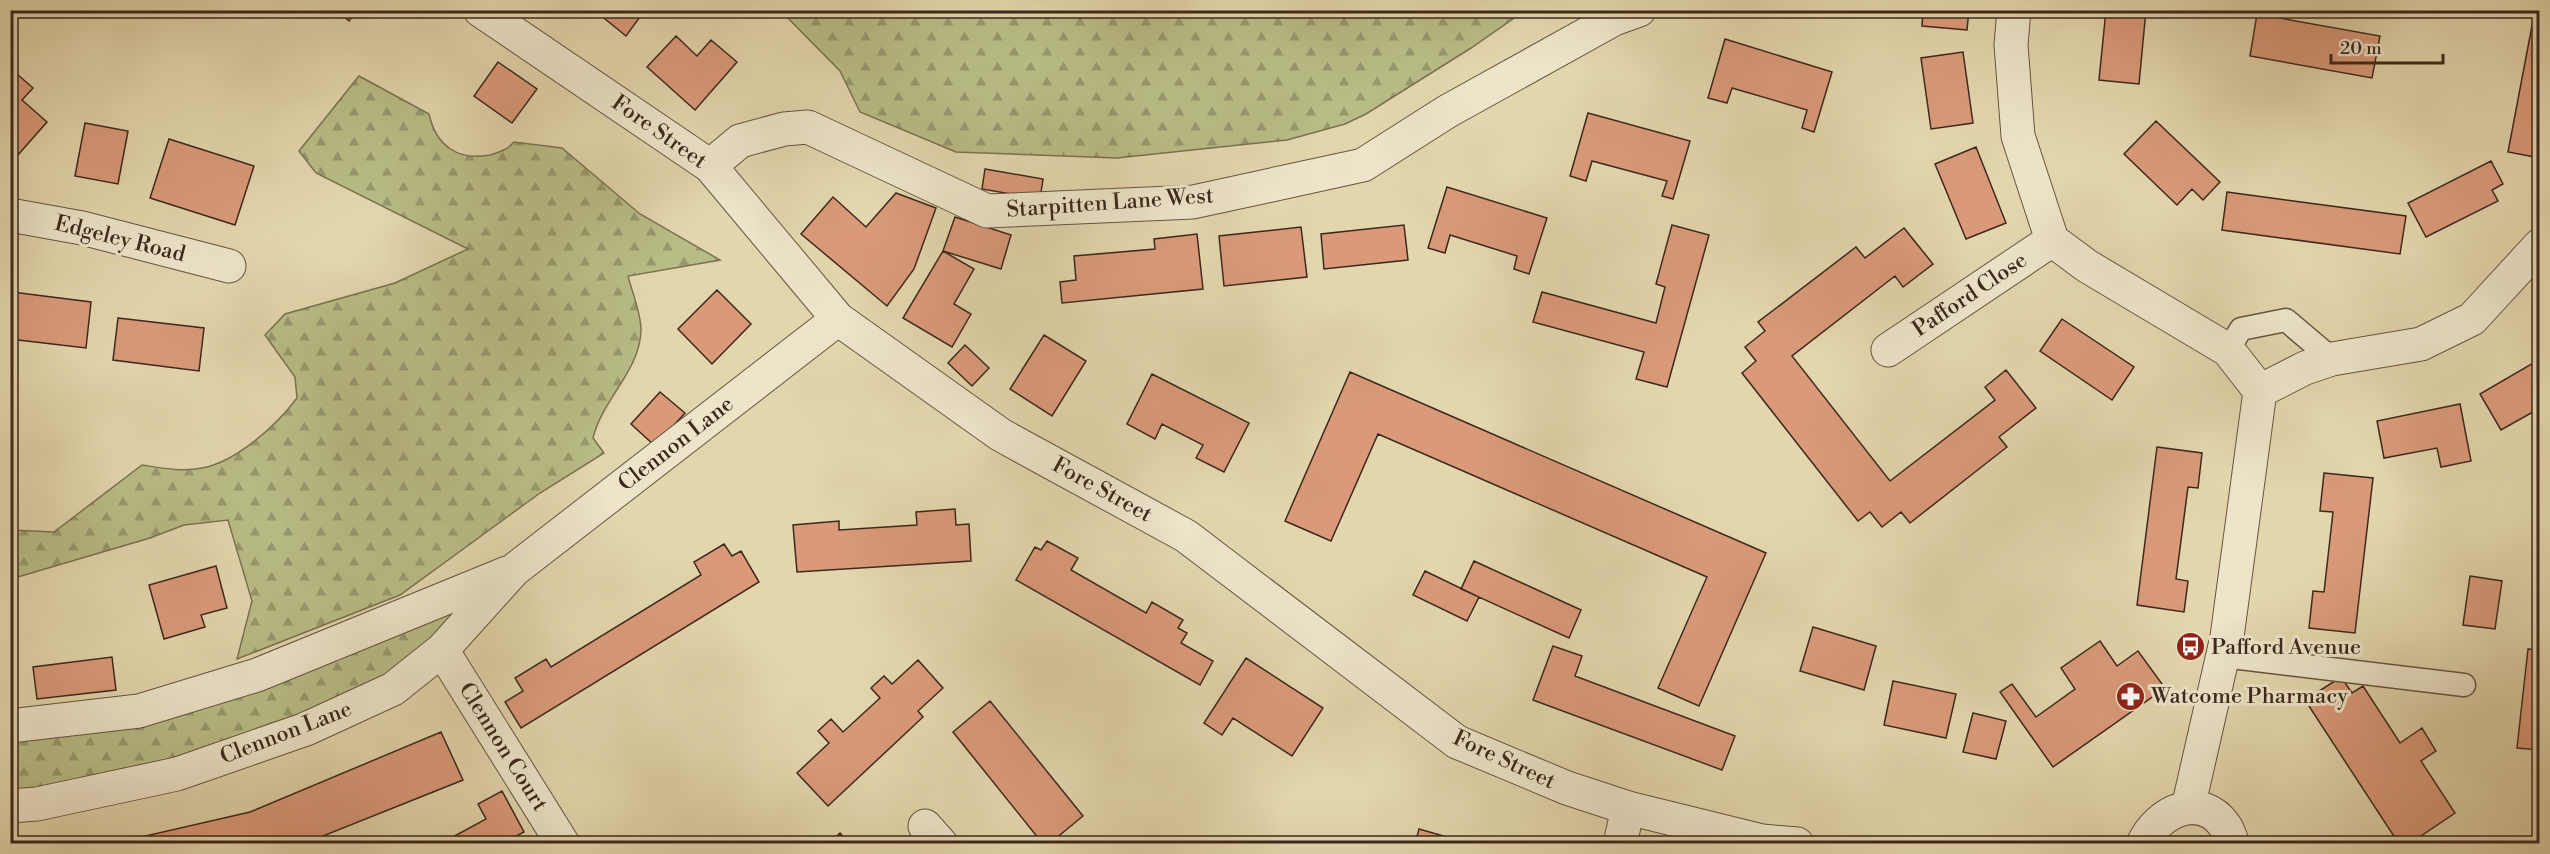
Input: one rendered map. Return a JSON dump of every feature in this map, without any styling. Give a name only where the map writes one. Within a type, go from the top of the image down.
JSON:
[{"type":"street","name":"Fore Street","points":[[480,10],[710,166],[838,319],[1001,435],[1186,536],[1457,742],[1567,788],[1628,808],[1762,841],[1797,843]]},
{"type":"street","name":"Starpitten Lane West","points":[[710,166],[740,141],[784,129],[808,127],[987,212],[1193,202],[1363,165],[1448,111],[1614,19],[1639,10]]},
{"type":"street","points":[[2014,10],[2011,45],[2018,136],[2052,240],[2097,272],[2228,350],[2260,391],[2223,657],[2188,808]]},
{"type":"street","name":"Edgeley Road","points":[[10,215],[82,228],[229,266]]},
{"type":"street","name":"Pafford Close","points":[[1888,350],[2052,240]]},
{"type":"street","points":[[2260,391],[2305,368],[2332,359],[2421,344],[2472,320],[2540,246]]},
{"type":"street","name":"Clennon Lane","points":[[10,806],[37,804],[177,774],[306,729],[393,689],[442,650],[514,570],[838,319]]},
{"type":"street","name":"Clennon Lane","points":[[10,726],[139,711],[257,675],[514,570]]},
{"type":"street","name":"Clennon Court","points":[[442,650],[563,843]]},
{"type":"street","points":[[1620,843],[1628,808]]},
{"type":"street","points":[[2143,843],[2150,828],[2161,818],[2172,811],[2188,808],[2208,812],[2225,826],[2233,843]]},
{"type":"lane","points":[[2228,350],[2241,329],[2286,320],[2332,359]]},
{"type":"lane","points":[[2223,657],[2464,685]]},
{"type":"green space","points":[[1524,10],[1471,48],[1366,114],[1345,124],[1287,140],[1117,158],[956,152],[860,112],[840,71],[781,11]]},
{"type":"green space","points":[[359,76],[429,114],[437,135],[450,149],[458,153],[468,156],[490,155],[506,149],[514,142],[562,148],[640,214],[720,260],[628,276],[640,317],[639,345],[628,372],[605,410],[593,438],[604,453],[540,493],[400,595],[237,659],[252,601],[228,520],[184,525],[150,538],[11,579],[11,530],[54,532],[142,465],[187,470],[215,464],[255,441],[289,409],[297,398],[295,377],[265,335],[285,314],[395,283],[468,249],[316,173],[299,151]]},
{"type":"green space","points":[[514,570],[442,650],[306,729],[11,806],[10,726],[139,711]]},
{"type":"building","points":[[336,10],[358,10],[349,21]]},
{"type":"building","points":[[594,10],[645,10],[626,36]]},
{"type":"building","points":[[1923,10],[1969,10],[1967,30],[1922,26]]},
{"type":"building","points":[[2106,10],[2146,10],[2139,84],[2099,80]]},
{"type":"building","points":[[2535,10],[2540,10],[2540,158],[2508,152]]},
{"type":"building","points":[[2257,14],[2380,36],[2372,78],[2250,56]]},
{"type":"building","points":[[676,36],[697,56],[711,40],[737,62],[695,110],[647,67]]},
{"type":"building","points":[[1725,39],[1832,72],[1814,132],[1802,128],[1807,110],[1732,88],[1727,103],[1708,98]]},
{"type":"building","points":[[1963,52],[1973,123],[1931,129],[1921,58]]},
{"type":"building","points":[[498,62],[537,89],[512,123],[474,96]]},
{"type":"building","points":[[17,74],[33,88],[22,100],[47,122],[10,164],[10,82]]},
{"type":"building","points":[[1588,113],[1690,141],[1673,199],[1662,196],[1667,181],[1592,161],[1586,181],[1570,176]]},
{"type":"building","points":[[2156,121],[2220,182],[2203,200],[2192,189],[2177,205],[2124,154]]},
{"type":"building","points":[[85,123],[128,131],[118,184],[75,176]]},
{"type":"building","points":[[169,139],[254,166],[235,225],[150,198]]},
{"type":"building","points":[[1976,147],[2006,223],[1966,239],[1935,164]]},
{"type":"building","points":[[2491,161],[2503,184],[2492,190],[2498,201],[2426,237],[2408,203]]},
{"type":"building","points":[[985,169],[1043,179],[1040,199],[982,189]]},
{"type":"building","points":[[1447,187],[1547,218],[1529,274],[1514,269],[1517,256],[1450,235],[1445,253],[1428,248]]},
{"type":"building","points":[[2227,192],[2406,216],[2400,254],[2222,230]]},
{"type":"building","points":[[896,193],[936,208],[914,269],[887,306],[801,234],[833,197],[866,227]]},
{"type":"building","points":[[955,217],[1011,235],[1001,269],[943,251]]},
{"type":"building","points":[[1404,225],[1408,260],[1324,269],[1321,234]]},
{"type":"building","points":[[1672,225],[1709,235],[1667,387],[1636,379],[1644,352],[1533,322],[1542,292],[1656,323],[1665,287],[1656,284]]},
{"type":"building","points":[[1301,227],[1307,277],[1224,286],[1219,236]]},
{"type":"building","points":[[1904,228],[1933,264],[1903,287],[1895,276],[1792,356],[1890,481],[1995,400],[1985,387],[2006,370],[2036,408],[1999,437],[2007,447],[1910,523],[1901,512],[1882,527],[1870,512],[1858,521],[1742,373],[1756,361],[1745,347],[1765,331],[1758,322],[1856,247],[1865,258]]},
{"type":"building","points":[[1197,234],[1203,289],[1062,303],[1060,282],[1076,280],[1074,256],[1155,249],[1154,239]]},
{"type":"building","points":[[943,251],[974,269],[954,304],[971,314],[952,347],[903,318]]},
{"type":"building","points":[[717,290],[751,324],[712,364],[678,329]]},
{"type":"building","points":[[12,292],[91,302],[86,348],[10,339]]},
{"type":"building","points":[[118,318],[204,328],[199,371],[113,360]]},
{"type":"building","points":[[2062,319],[2134,367],[2112,400],[2040,351]]},
{"type":"building","points":[[1044,335],[1086,361],[1052,416],[1010,389]]},
{"type":"building","points":[[965,345],[989,368],[972,386],[948,363]]},
{"type":"building","points":[[2540,359],[2540,408],[2501,430],[2480,394]]},
{"type":"building","points":[[1350,372],[1766,553],[1699,706],[1658,688],[1707,577],[1378,434],[1331,541],[1285,521]]},
{"type":"building","points":[[1152,374],[1249,423],[1224,472],[1196,458],[1203,445],[1162,424],[1155,439],[1127,424]]},
{"type":"building","points":[[660,392],[685,413],[655,446],[631,424]]},
{"type":"building","points":[[2460,404],[2471,461],[2441,467],[2437,448],[2384,458],[2377,421]]},
{"type":"building","points":[[2157,447],[2202,453],[2198,488],[2188,487],[2176,579],[2188,581],[2184,612],[2137,605]]},
{"type":"building","points":[[2324,473],[2373,478],[2355,633],[2309,628],[2313,591],[2324,592],[2333,512],[2320,511]]},
{"type":"building","points":[[955,509],[956,525],[969,524],[971,561],[797,572],[793,525],[839,521],[839,530],[917,525],[916,512]]},
{"type":"building","points":[[1047,541],[1078,558],[1071,570],[1146,613],[1152,602],[1183,620],[1178,628],[1187,633],[1181,643],[1213,661],[1200,685],[1016,580],[1035,547],[1041,550]]},
{"type":"building","points":[[724,544],[732,556],[741,551],[759,582],[521,728],[505,702],[523,691],[515,678],[546,659],[551,667],[701,575],[694,562]]},
{"type":"building","points":[[1474,561],[1581,610],[1569,638],[1461,589]]},
{"type":"building","points":[[216,566],[227,608],[201,615],[205,627],[164,639],[149,585]]},
{"type":"building","points":[[1425,571],[1479,597],[1467,621],[1413,595]]},
{"type":"building","points":[[2470,576],[2502,581],[2495,629],[2463,625]]},
{"type":"building","points":[[1813,627],[1876,646],[1864,690],[1800,671]]},
{"type":"building","points":[[2100,641],[2117,666],[2138,651],[2165,688],[2053,767],[2000,692],[2012,684],[2036,717],[2075,689],[2061,668]]},
{"type":"building","points":[[1553,646],[1582,656],[1575,676],[1735,736],[1722,770],[1533,700]]},
{"type":"building","points":[[2528,649],[2540,650],[2540,750],[2517,748]]},
{"type":"building","points":[[112,657],[116,690],[37,699],[33,667]]},
{"type":"building","points":[[1246,658],[1323,708],[1292,756],[1233,718],[1222,735],[1204,723]]},
{"type":"building","points":[[918,660],[943,688],[918,711],[923,717],[828,806],[797,773],[829,743],[818,731],[831,719],[843,732],[880,698],[871,688],[884,676],[892,684]]},
{"type":"building","points":[[2341,677],[2352,693],[2363,686],[2400,743],[2422,728],[2436,751],[2421,761],[2455,813],[2409,844],[2399,844],[2305,700]]},
{"type":"building","points":[[1893,681],[1956,694],[1946,738],[1884,725]]},
{"type":"building","points":[[990,701],[1083,816],[1049,844],[1043,844],[953,732]]},
{"type":"building","points":[[1973,713],[2006,721],[1996,759],[1963,752]]},
{"type":"building","points":[[441,732],[463,780],[303,844],[142,844],[141,837],[250,812]]},
{"type":"building","points":[[502,791],[524,832],[501,844],[440,844],[486,819],[478,804]]},
{"type":"building","points":[[1419,829],[1461,841],[1460,844],[1415,844]]},
{"type":"building","points":[[840,833],[849,844],[828,844]]},
{"type":"place","name":"Pafford Avenue","points":[[2190,647]]},
{"type":"place","name":"Watcome Pharmacy","points":[[2130,696]]}]
